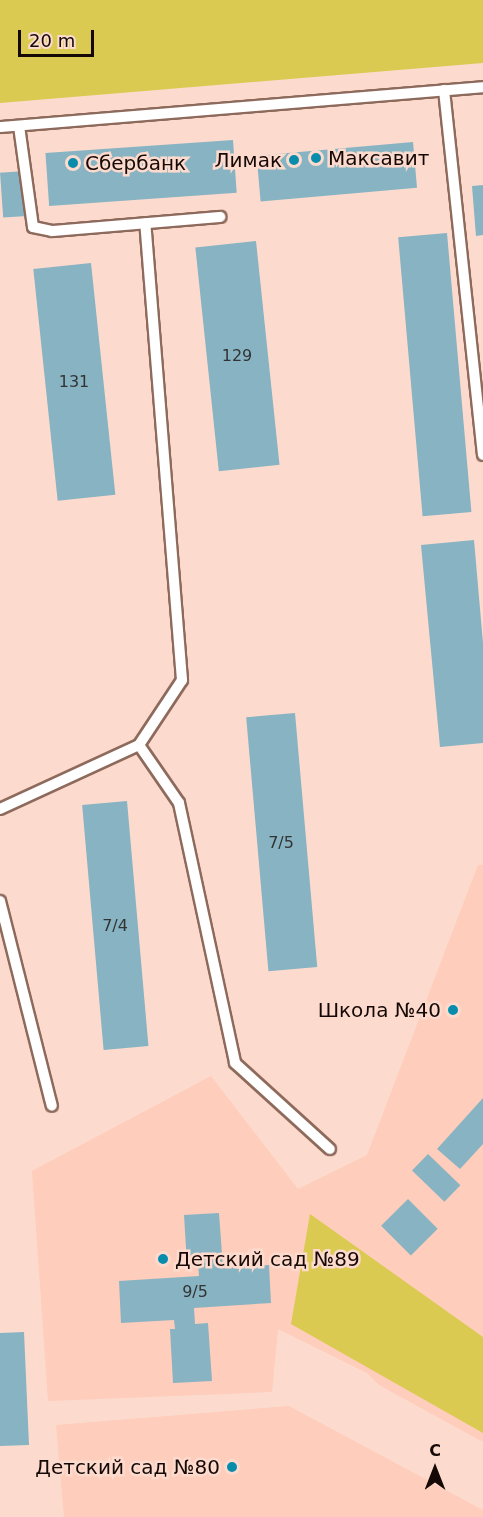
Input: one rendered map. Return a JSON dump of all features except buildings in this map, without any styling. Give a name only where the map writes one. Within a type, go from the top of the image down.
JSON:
[{"type":"lane","points":[[0,128],[483,87]]},
{"type":"lane","points":[[444,90],[483,455]]},
{"type":"lane","points":[[19,126],[33,227],[52,231],[220,218]]},
{"type":"lane","points":[[0,808],[139,745],[182,680],[145,223]]},
{"type":"lane","points":[[139,745],[179,803],[235,1063],[330,1149]]},
{"type":"lane","points":[[0,901],[52,1106]]},
{"type":"shaded area","points":[[0,0],[483,0],[483,63],[0,103]]},
{"type":"shaded area","points":[[478,865],[483,865],[483,1442],[379,1385],[367,1373],[278,1329],[272,1392],[48,1401],[32,1171],[211,1076],[298,1189],[367,1155]]},
{"type":"shaded area","points":[[310,1214],[483,1337],[483,1433],[291,1324]]},
{"type":"shaded area","name":"Детский сад №80","points":[[289,1406],[483,1510],[483,1517],[64,1517],[56,1425]]},
{"type":"place","name":"Максавит","points":[[316,158]]},
{"type":"place","name":"Лимак","points":[[294,160]]},
{"type":"place","name":"Сбербанк","points":[[73,163]]},
{"type":"place","name":"Школа №40","points":[[453,1010]]},
{"type":"place","name":"Детский сад №89","points":[[163,1259]]},
{"type":"place","name":"Детский сад №80","points":[[232,1467]]}]
